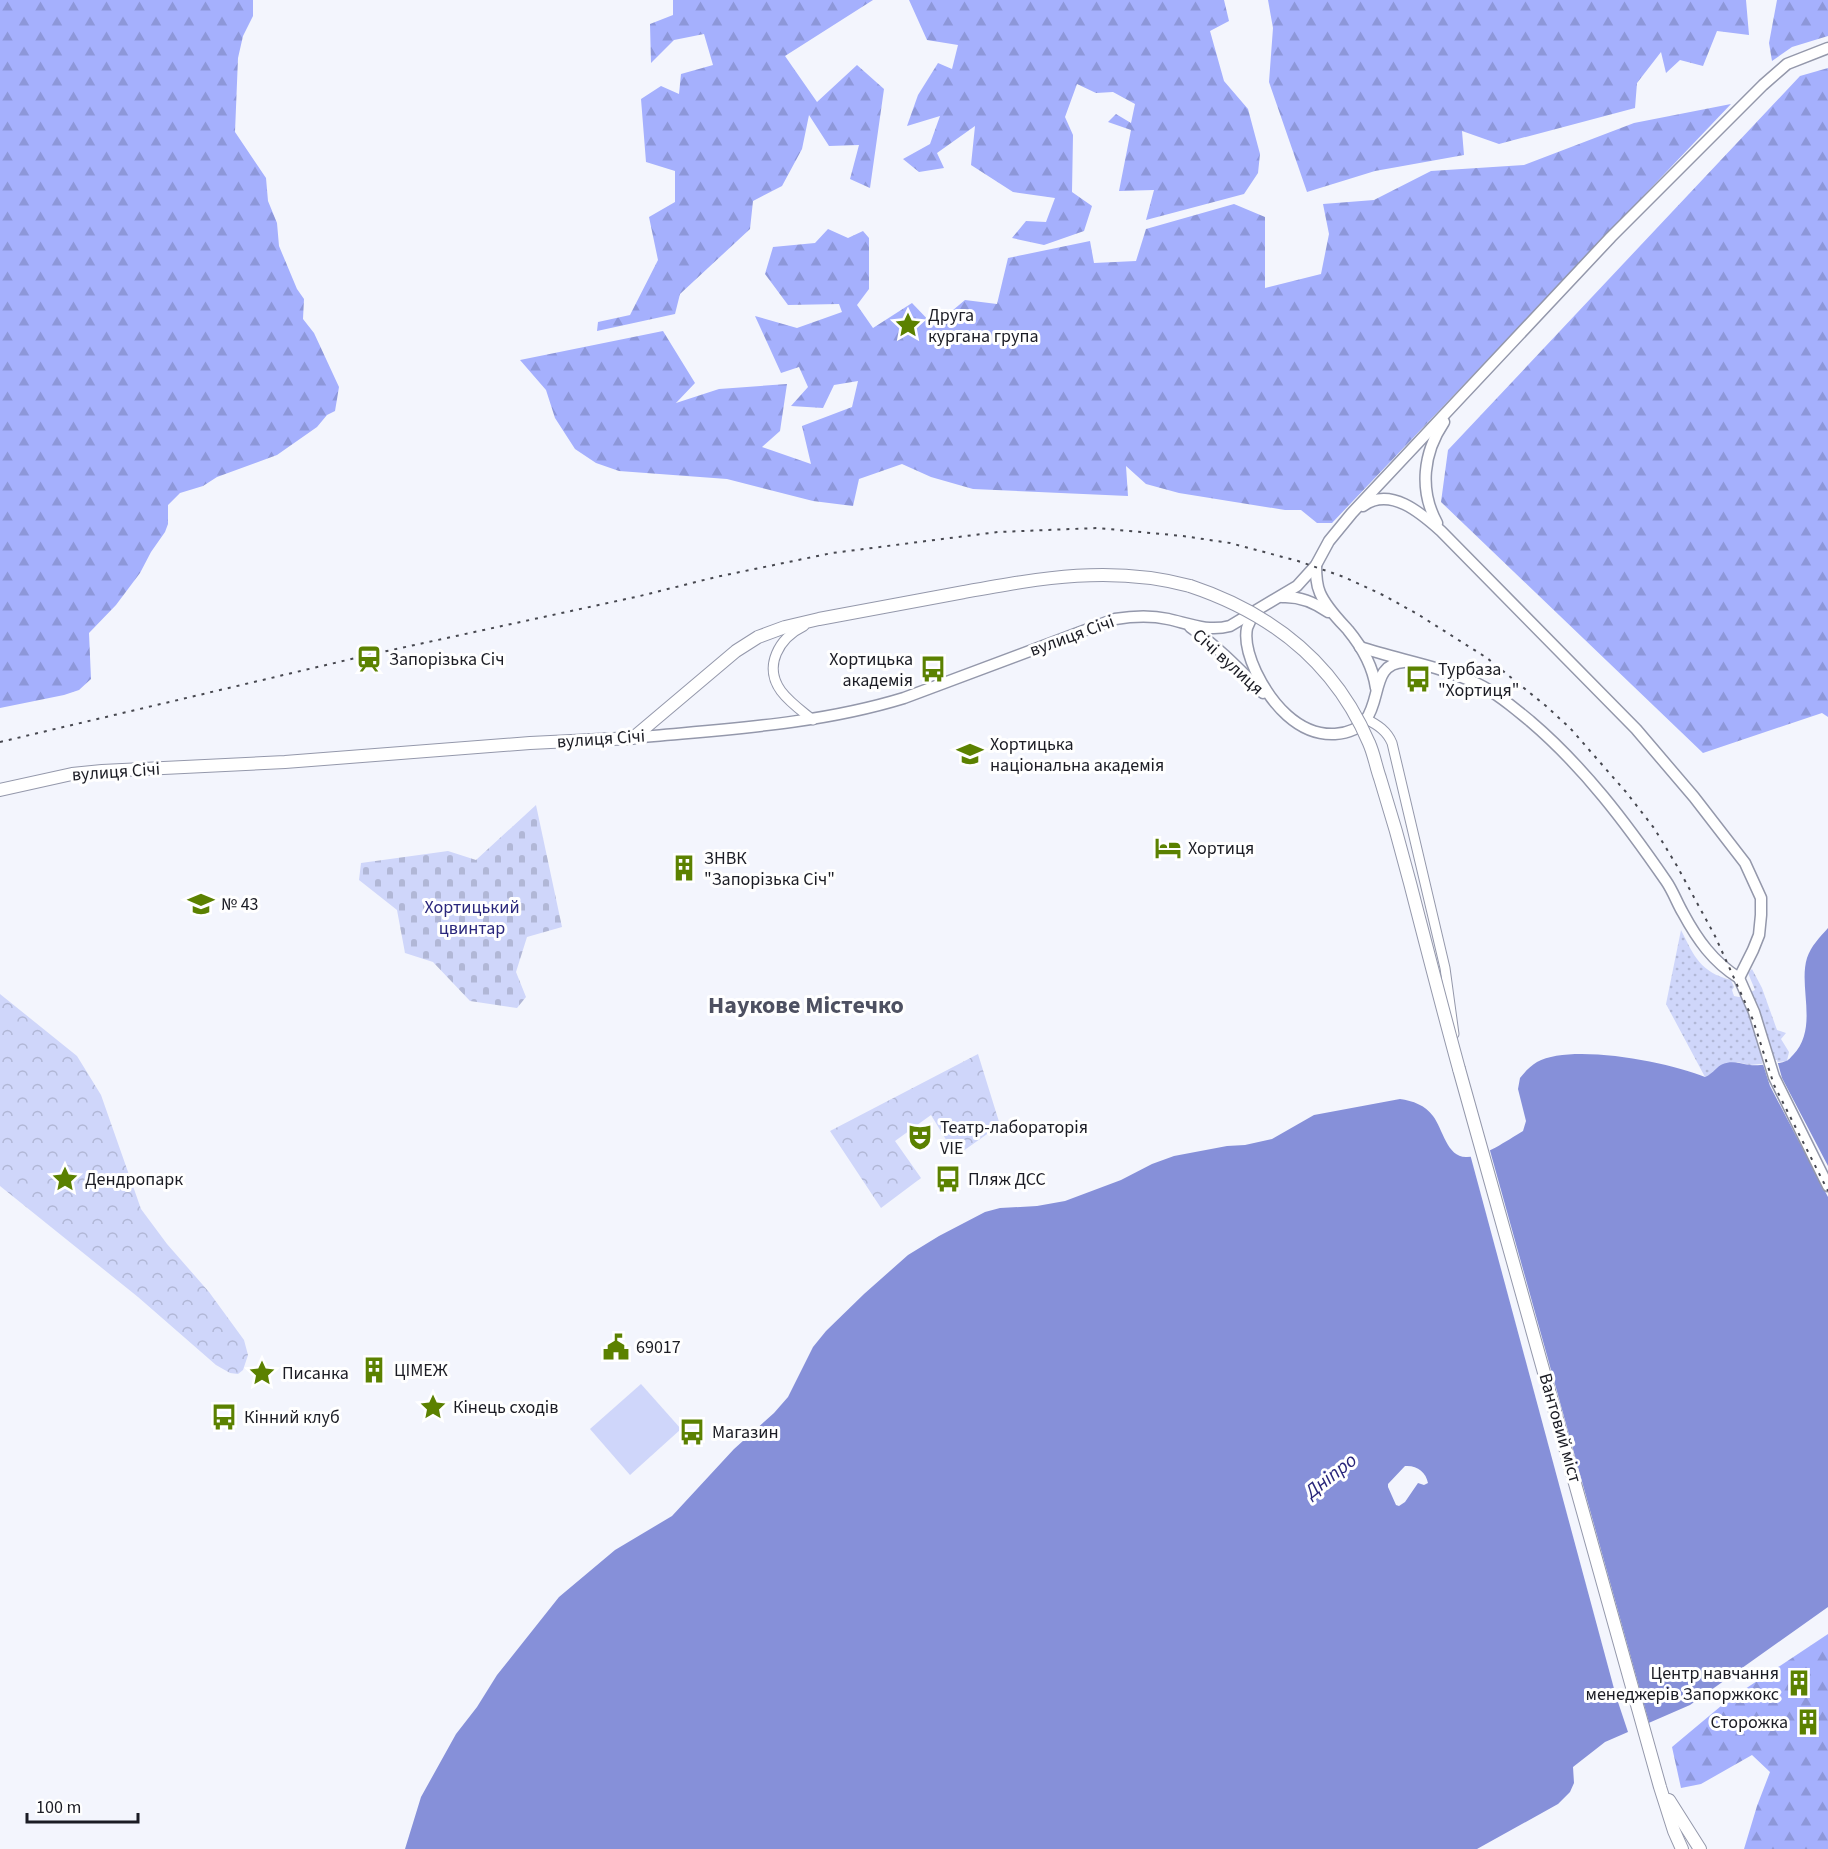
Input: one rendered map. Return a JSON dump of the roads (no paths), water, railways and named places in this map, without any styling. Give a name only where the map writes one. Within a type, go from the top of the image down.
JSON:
[{"type":"main road","points":[[1410,662],[1388,666],[1380,678],[1374,704],[1366,719],[1355,729],[1333,734],[1305,727],[1288,717],[1276,705],[1250,659],[1246,641],[1247,629],[1250,620],[1260,607],[1297,586],[1316,565],[1329,541],[1352,513],[1611,237],[1763,85],[1787,64],[1828,48]]},
{"type":"main road","points":[[1441,531],[1427,500],[1424,485],[1425,466],[1441,428],[1458,402]]},
{"type":"main road","points":[[1352,513],[1367,503],[1383,499],[1396,501],[1424,516],[1441,531],[1636,729],[1694,797],[1745,864],[1761,898],[1761,915],[1759,935],[1740,975],[1774,1077],[1828,1186]]},
{"type":"main road","points":[[1316,565],[1320,594],[1360,647],[1372,672],[1377,692]]},
{"type":"main road","name":"Вантовий міст","points":[[633,738],[743,646],[758,637],[785,627],[1037,579],[1082,574],[1154,577],[1190,586],[1229,600],[1279,629],[1317,664],[1339,689],[1355,714],[1369,745],[1393,817],[1459,1069],[1660,1787],[1682,1849]]},
{"type":"main road","points":[[1279,597],[1293,596],[1305,599],[1337,618]]},
{"type":"main road","name":"Січі вулиця","points":[[1186,625],[1220,629],[1230,626],[1260,607]]},
{"type":"main road","name":"вулиця Січі","points":[[0,790],[43,779],[82,773],[285,762],[530,743],[633,738],[813,720],[875,707],[904,698],[1115,619],[1153,616],[1186,625]]},
{"type":"main road","name":"Січі вулиця","points":[[1186,625],[1206,639],[1276,705]]},
{"type":"main road","points":[[1360,647],[1455,674],[1480,685],[1509,704],[1548,737],[1593,783],[1620,816],[1668,883],[1682,913],[1702,946],[1728,971],[1740,975]]},
{"type":"main road","points":[[1660,1787],[1700,1849]]},
{"type":"street","points":[[813,720],[781,691],[773,674],[776,654],[786,638],[797,629],[819,619]]},
{"type":"street","points":[[1366,719],[1389,735],[1401,777],[1445,968],[1459,1069]]},
{"type":"water","name":"Дніпро","points":[[1828,928],[1828,1607],[1690,1705],[1605,1742],[1573,1767],[1574,1783],[1570,1792],[1558,1804],[1477,1849],[405,1849],[421,1797],[456,1734],[477,1707],[497,1675],[559,1597],[615,1550],[672,1516],[734,1449],[774,1413],[788,1397],[813,1347],[826,1331],[908,1255],[985,1212],[1000,1208],[1037,1206],[1065,1201],[1121,1180],[1174,1156],[1272,1139],[1314,1115],[1400,1099],[1418,1104],[1430,1112],[1446,1142],[1455,1153],[1467,1157],[1481,1154],[1523,1131],[1526,1121],[1518,1089],[1520,1078],[1537,1062],[1553,1057],[1596,1054],[1620,1057],[1668,1066],[1705,1077],[1727,1063],[1758,1065],[1787,1061],[1801,1044],[1805,1033],[1807,958],[1813,946]],"holes":[[[1405,1466],[1420,1470],[1428,1483],[1424,1485],[1418,1483],[1405,1502],[1399,1506],[1396,1505],[1388,1484]]]},
{"type":"railway","points":[[0,742],[364,656],[832,553],[998,532],[1097,528],[1230,543],[1298,561],[1344,577],[1385,596],[1487,658],[1570,728],[1654,828],[1677,866],[1715,936],[1753,1020],[1774,1085],[1828,1191]]},
{"type":"place","name":"Друга кургана група","points":[[908,325]]},
{"type":"place","name":"Запорізька Січ","points":[[369,659]]},
{"type":"place","name":"Хортицька академія","points":[[933,669]]},
{"type":"place","name":"Турбаза \"Хортиця\"","points":[[1418,679]]},
{"type":"place","name":"Хортицька національна академія","points":[[970,754]]},
{"type":"place","name":"Хортиця","points":[[1168,848]]},
{"type":"place","name":"ЗНВК \"Запорізька Січ\"","points":[[684,868]]},
{"type":"place","name":"№ 43","points":[[201,904]]},
{"type":"place","name":"Театр-лабораторія VIE","points":[[920,1137]]},
{"type":"place","name":"Дендропарк","points":[[65,1179]]},
{"type":"place","name":"Пляж ДСС","points":[[948,1179]]},
{"type":"place","name":"69017","points":[[616,1347]]},
{"type":"place","name":"ЦІМЕЖ","points":[[374,1370]]},
{"type":"place","name":"Писанка","points":[[262,1373]]},
{"type":"place","name":"Кінець сходів","points":[[433,1407]]},
{"type":"place","name":"Кінний клуб","points":[[224,1417]]},
{"type":"place","name":"Магазин","points":[[692,1432]]},
{"type":"place","name":"Центр навчання менеджерів Запоржкокс","points":[[1799,1683]]},
{"type":"place","name":"Сторожка","points":[[1808,1722]]},
{"type":"district","name":"Наукове Містечко","points":[[806,1005]]},
{"type":"park label","name":"Хортицький цвинтар","points":[[472,917]]}]
